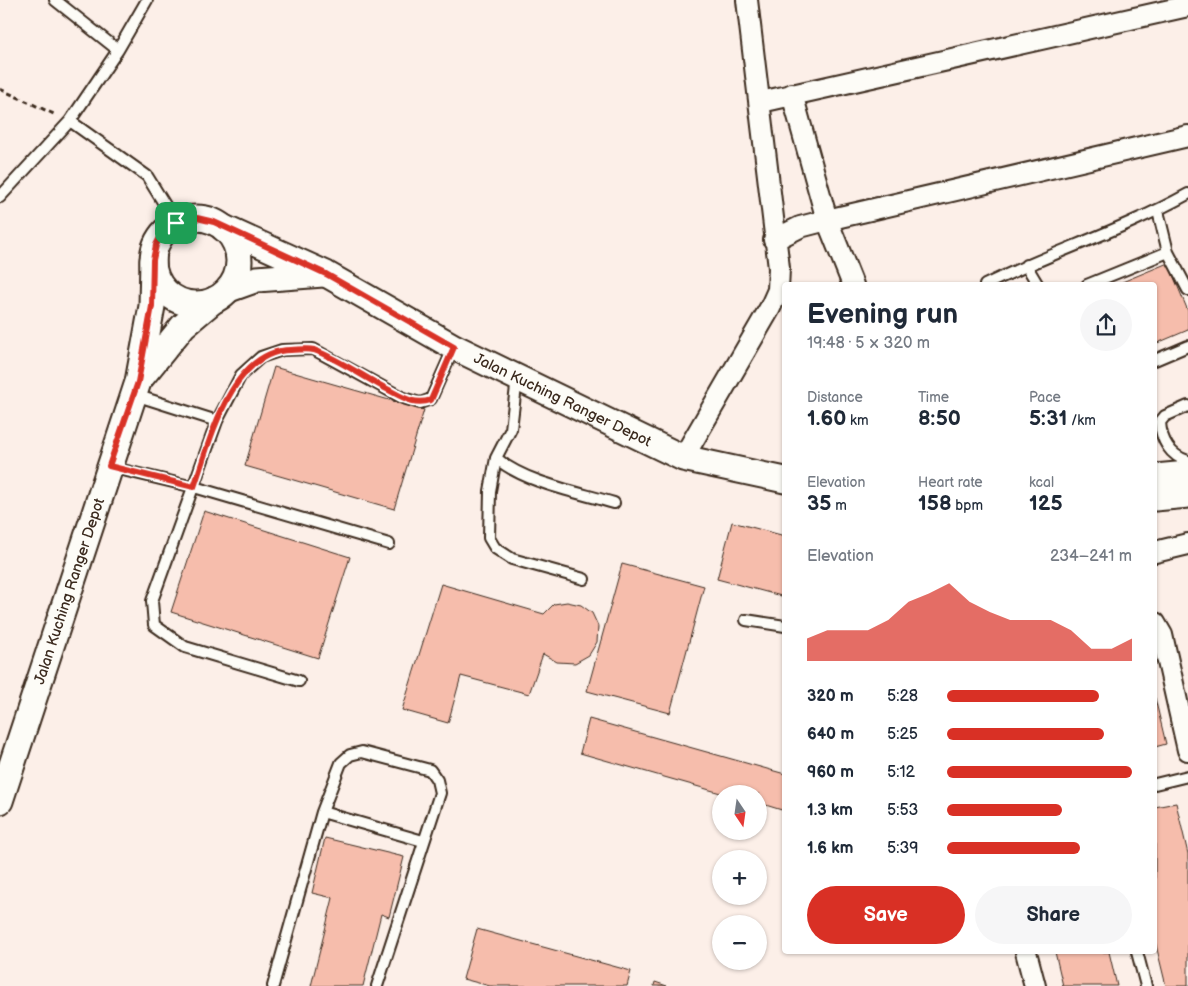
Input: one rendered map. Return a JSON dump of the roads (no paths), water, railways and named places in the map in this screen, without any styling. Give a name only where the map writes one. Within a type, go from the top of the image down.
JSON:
[{"type":"street","points":[[683,458],[770,308],[778,290],[779,268],[774,240],[761,102],[747,0]]},
{"type":"street","points":[[761,102],[1188,6]]},
{"type":"street","points":[[792,94],[827,220],[852,282]]},
{"type":"street","points":[[774,240],[800,227],[827,220],[1188,136]]},
{"type":"street","points":[[197,218],[214,222],[224,228],[238,250],[239,265],[234,281],[222,294],[184,326],[135,388],[152,306],[153,260],[156,245],[162,234],[176,223],[197,218]]},
{"type":"street","name":"Jalan Kuching Ranger Depot","points":[[224,228],[326,274],[454,347],[683,458],[782,479]]},
{"type":"street","points":[[153,260],[155,274],[162,286],[176,299],[193,304],[257,279],[326,274]]},
{"type":"street","name":"Jalan Kuching Ranger Depot","points":[[0,801],[9,760],[135,388]]},
{"type":"street","points":[[1157,477],[1188,474]]},
{"type":"street","points":[[1157,498],[1188,494]]},
{"type":"street","points":[[1157,552],[1188,544]]},
{"type":"street","points":[[1157,626],[1162,635],[1188,750]]},
{"type":"street","points":[[1027,954],[1035,986]]},
{"type":"lane","points":[[55,0],[118,50]]},
{"type":"lane","points":[[0,197],[70,121],[118,50],[146,0]]},
{"type":"lane","points":[[70,121],[147,176],[176,223]]},
{"type":"lane","points":[[991,282],[1026,265],[1158,211],[1188,194]]},
{"type":"lane","points":[[1158,211],[1168,252],[1188,290]]},
{"type":"lane","points":[[1095,282],[1168,252]]},
{"type":"lane","points":[[1026,265],[1036,282]]},
{"type":"lane","points":[[1157,359],[1188,346]]},
{"type":"lane","points":[[299,681],[185,647],[154,625],[152,601],[217,421],[241,375],[261,357],[282,350],[312,350],[403,398],[420,403],[431,400],[454,347]]},
{"type":"lane","points":[[518,377],[511,430],[496,458],[490,491],[489,538],[495,548],[512,559],[584,579]]},
{"type":"lane","points":[[135,388],[217,421]]},
{"type":"lane","points":[[1188,406],[1165,416],[1160,422],[1160,432],[1168,449],[1188,461]]},
{"type":"lane","points":[[496,458],[509,468],[524,475],[614,503]]},
{"type":"lane","points":[[109,466],[194,487],[389,544]]},
{"type":"lane","points":[[746,620],[782,626]]},
{"type":"lane","points":[[273,986],[322,812],[341,763],[350,755],[362,752],[430,770],[437,780],[440,793],[377,986]]},
{"type":"lane","points":[[1157,784],[1188,776]]},
{"type":"lane","points":[[322,812],[423,841]]},
{"type":"lane","points":[[1138,954],[1146,986]]}]
